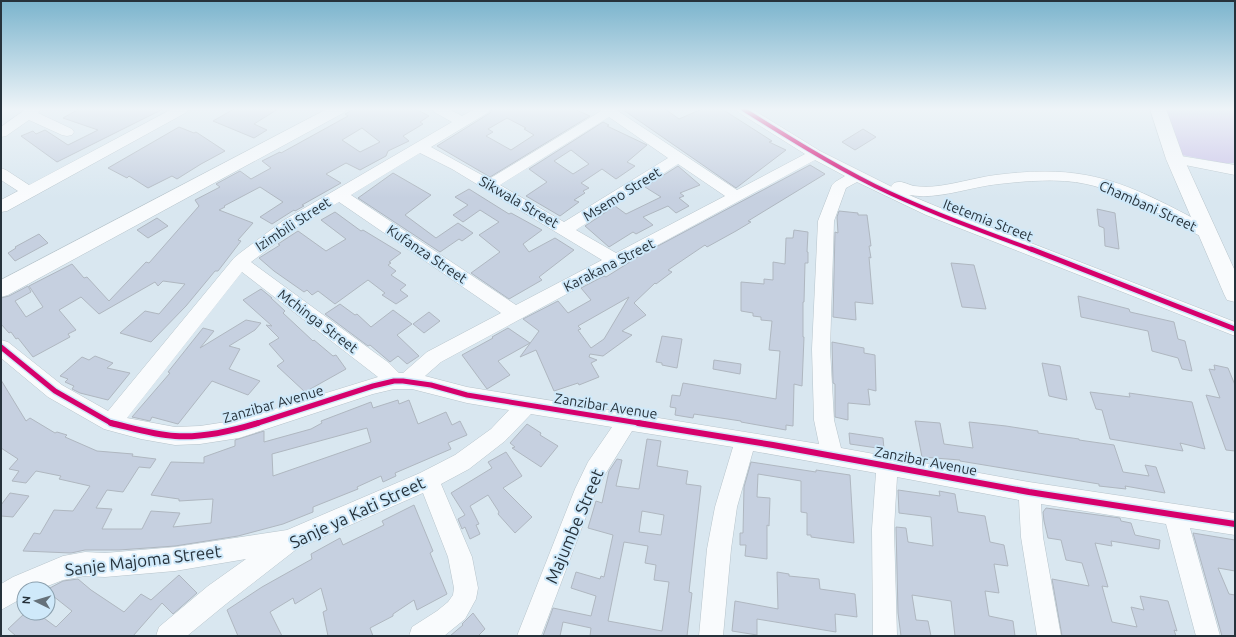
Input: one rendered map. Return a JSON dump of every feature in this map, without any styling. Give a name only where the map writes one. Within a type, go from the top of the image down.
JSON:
[{"type":"main road","points":[[1,290],[283,139]]},
{"type":"main road","points":[[1168,139],[1175,159],[1235,294]]},
{"type":"street","points":[[1,207],[127,139]]},
{"type":"street","name":"Izimbili Street","points":[[111,423],[240,262],[266,239],[339,194],[434,139]]},
{"type":"street","points":[[490,185],[563,139]]},
{"type":"street","points":[[650,139],[737,197]]},
{"type":"street","name":"Itetemia Street","points":[[791,139],[815,154],[876,186],[932,211],[1235,329]]},
{"type":"street","name":"Sikwala Street","points":[[420,147],[490,185],[616,261]]},
{"type":"street","name":"Karakana Street","points":[[401,381],[434,357],[737,197],[815,154]]},
{"type":"street","name":"Msemo Street","points":[[565,229],[678,158]]},
{"type":"street","points":[[1175,159],[1235,170]]},
{"type":"street","points":[[1,173],[29,192]]},
{"type":"street","points":[[832,456],[824,420],[821,349],[826,221],[840,185],[857,176]]},
{"type":"street","name":"Chambani Street","points":[[876,186],[882,182],[887,182],[912,191],[927,192],[946,190],[972,183],[992,180],[1072,177],[1092,181],[1135,197],[1208,232]]},
{"type":"street","name":"Kufanza Street","points":[[339,194],[514,314]]},
{"type":"street","name":"Mchinga Street","points":[[240,262],[401,381]]},
{"type":"street","name":"Zanzibar Avenue","points":[[5,358],[55,391],[111,423],[175,436],[200,435],[239,429],[373,386],[401,381],[421,383],[467,395],[832,456],[1029,492],[1235,524]]},
{"type":"street","name":"Sanje ya Kati Street","points":[[168,636],[217,595],[290,540],[428,480],[462,462],[498,435],[527,405]]},
{"type":"street","name":"Majumbe Street","points":[[529,636],[583,496],[596,469],[627,421]]},
{"type":"street","points":[[711,636],[719,549],[726,507],[745,441]]},
{"type":"street","points":[[885,636],[883,529],[887,466]]},
{"type":"street","points":[[420,636],[449,618],[460,607],[465,597],[467,581],[463,564],[428,480]]},
{"type":"street","points":[[1029,492],[1032,537],[1049,636]]},
{"type":"street","points":[[1175,515],[1208,636]]},
{"type":"street","name":"Sanje Majoma Street","points":[[1,598],[21,585],[63,568],[85,564],[106,565],[175,559],[290,540]]},
{"type":"shaded area","points":[[1171,139],[1235,139],[1235,163],[1222,163],[1177,154]]},
{"type":"building","points":[[25,139],[58,139],[68,145],[81,139],[104,139],[57,162]]},
{"type":"building","points":[[159,139],[206,139],[225,151],[177,179],[172,176],[148,188],[129,176],[127,178],[108,168]]},
{"type":"building","points":[[307,139],[344,139],[342,140],[360,152],[380,142],[376,139],[406,139],[409,141],[388,151],[386,156],[360,170],[346,163],[326,174],[341,183],[272,224],[260,217],[283,202],[260,187],[224,206],[225,207],[219,210],[253,223],[238,240],[241,241],[218,271],[215,271],[186,306],[151,342],[120,333],[145,311],[159,314],[185,284],[163,281],[158,286],[155,282],[99,314],[81,297],[59,310],[76,330],[68,334],[70,337],[33,357],[18,338],[16,339],[11,332],[9,333],[1,324],[1,298],[9,296],[28,286],[31,292],[15,301],[26,317],[43,307],[29,286],[72,264],[84,278],[87,277],[109,301],[146,262],[149,263],[199,206],[195,200],[220,187],[216,184],[240,171],[251,179],[271,168],[262,161],[280,152],[281,153]]},
{"type":"building","points":[[449,139],[491,139],[511,150],[528,139],[553,139],[490,177],[437,146]]},
{"type":"building","points":[[577,139],[634,139],[647,145],[627,162],[635,166],[616,179],[602,169],[581,183],[589,188],[583,191],[585,193],[574,200],[579,202],[560,216],[526,196],[547,182],[529,169]],"holes":[[[571,150],[589,164],[573,174],[554,161]]]},
{"type":"building","points":[[665,139],[768,139],[772,141],[769,142],[786,150],[736,188]]},
{"type":"building","points":[[847,139],[873,139],[855,150],[842,142]]},
{"type":"building","points":[[810,165],[825,174],[748,221],[751,222],[707,247],[705,245],[668,270],[672,272],[656,284],[655,283],[634,303],[646,315],[622,331],[632,335],[603,356],[590,354],[589,357],[597,360],[591,363],[599,377],[579,385],[578,383],[554,391],[536,350],[520,357],[539,331],[523,319],[558,301],[568,313],[591,300],[581,288],[604,276],[606,277],[641,255]],"holes":[[[629,297],[604,339],[591,348],[578,330],[581,329],[578,326]]]},
{"type":"building","points":[[678,166],[700,185],[680,193],[684,196],[679,198],[689,206],[676,213],[668,206],[643,217],[653,225],[636,234],[633,232],[609,247],[585,226],[615,206],[626,214],[661,197],[645,187]]},
{"type":"building","points":[[393,173],[431,195],[405,215],[436,238],[458,223],[473,233],[462,241],[459,239],[440,252],[358,198]]},
{"type":"building","points":[[469,189],[509,214],[511,213],[542,230],[523,244],[529,252],[555,238],[574,250],[539,277],[542,280],[509,299],[471,273],[500,252],[479,235],[499,222],[480,210],[463,222],[453,215],[468,205],[455,197]]},
{"type":"building","points":[[1097,209],[1115,213],[1119,249],[1105,246],[1104,228],[1099,226]]},
{"type":"building","points":[[839,211],[858,213],[858,215],[867,215],[871,246],[869,246],[871,258],[869,257],[873,304],[855,302],[856,320],[833,317],[835,232],[838,233],[837,217]]},
{"type":"building","points":[[335,212],[361,231],[363,230],[401,253],[389,262],[391,263],[388,265],[396,271],[391,275],[406,285],[400,290],[408,296],[396,304],[382,295],[385,293],[368,280],[335,304],[318,291],[312,295],[307,290],[304,292],[274,271],[259,258],[280,245],[278,244],[298,231],[326,251],[346,239],[321,220]]},
{"type":"building","points":[[157,218],[168,226],[148,238],[137,230]]},
{"type":"building","points":[[794,230],[808,232],[808,263],[805,263],[803,302],[804,337],[802,386],[794,384],[793,426],[786,425],[786,430],[694,414],[693,418],[675,415],[676,408],[670,407],[672,395],[680,396],[683,383],[776,399],[780,351],[769,350],[772,321],[761,320],[761,317],[753,316],[753,313],[741,311],[741,282],[764,284],[764,279],[773,280],[773,262],[785,264],[786,238],[793,238]]},
{"type":"building","points":[[39,234],[48,243],[15,261],[8,253],[16,248],[15,247]]},
{"type":"building","points":[[951,263],[974,265],[986,309],[962,307]]},
{"type":"building","points":[[261,289],[285,311],[283,313],[313,341],[314,340],[333,356],[336,355],[346,369],[305,392],[277,366],[284,361],[269,344],[279,338],[266,325],[272,326],[243,300]]},
{"type":"building","points":[[1078,296],[1129,309],[1130,312],[1174,322],[1178,339],[1185,341],[1192,371],[1182,369],[1178,358],[1152,351],[1148,331],[1081,317]]},
{"type":"building","points":[[340,304],[355,315],[357,314],[371,327],[393,310],[412,324],[397,335],[419,356],[407,364],[398,356],[390,362],[370,345],[368,346],[325,314]]},
{"type":"building","points":[[429,312],[440,321],[424,333],[413,324]]},
{"type":"building","points":[[246,320],[261,323],[255,330],[229,346],[240,349],[229,369],[260,381],[248,395],[212,381],[178,424],[152,417],[150,421],[132,417],[170,373],[168,372],[203,328],[214,331],[200,348]]},
{"type":"building","points":[[508,328],[530,343],[498,361],[510,375],[487,389],[462,355]]},
{"type":"building","points":[[662,336],[682,339],[677,368],[662,365],[662,363],[656,362]]},
{"type":"building","points":[[832,342],[864,348],[864,353],[875,355],[876,391],[868,389],[870,405],[848,403],[848,420],[835,417],[835,384],[833,383]]},
{"type":"building","points":[[95,356],[113,363],[107,368],[130,373],[108,400],[80,393],[72,389],[74,386],[65,382],[68,379],[60,376],[82,357],[89,360]]},
{"type":"building","points":[[714,360],[741,364],[740,374],[713,369]]},
{"type":"building","points":[[1042,363],[1060,366],[1067,400],[1049,396]]},
{"type":"building","points":[[1214,365],[1228,368],[1235,385],[1235,451],[1226,450],[1206,395],[1220,398],[1209,369],[1215,370]]},
{"type":"building","points":[[1,380],[26,421],[30,418],[55,433],[57,432],[67,435],[65,437],[97,451],[133,454],[132,456],[156,459],[150,468],[139,467],[123,492],[107,490],[96,508],[112,509],[102,529],[142,529],[151,511],[180,513],[173,527],[211,523],[213,499],[179,501],[179,499],[151,495],[171,462],[204,463],[204,457],[235,446],[235,440],[264,431],[264,442],[311,429],[322,423],[321,421],[371,402],[373,408],[398,400],[399,404],[409,400],[418,424],[446,412],[452,425],[460,421],[467,435],[448,443],[451,449],[395,473],[396,476],[383,482],[381,476],[357,487],[358,489],[313,507],[313,512],[283,524],[238,536],[175,546],[119,550],[85,550],[71,553],[23,551],[34,533],[40,534],[54,510],[73,511],[90,486],[59,479],[61,476],[36,471],[26,483],[12,481],[19,471],[9,469],[18,459],[1,448]],"holes":[[[367,428],[371,442],[273,476],[272,454]]]},
{"type":"building","points":[[1090,392],[1130,397],[1129,393],[1192,402],[1205,449],[1180,443],[1183,451],[1110,439],[1102,410],[1096,409]]},
{"type":"building","points":[[915,421],[940,423],[944,444],[973,448],[969,422],[1038,431],[1038,433],[1114,445],[1123,472],[1149,476],[1145,465],[1156,467],[1165,493],[1125,486],[1126,489],[1099,486],[1099,484],[960,460],[922,457]]},
{"type":"building","points":[[527,424],[541,433],[540,435],[558,446],[541,467],[512,448],[515,447],[510,443]]},
{"type":"building","points":[[849,433],[883,438],[884,449],[850,444]]},
{"type":"building","points":[[647,439],[661,441],[657,466],[688,471],[686,484],[701,486],[689,592],[692,593],[687,636],[590,636],[591,628],[563,622],[560,636],[543,636],[553,608],[591,616],[596,596],[571,588],[576,572],[600,579],[601,576],[604,577],[613,535],[588,528],[596,501],[602,503],[609,471],[617,459],[622,460],[616,486],[639,489]],"holes":[[[642,511],[664,515],[661,535],[639,532]],[[624,542],[648,546],[645,563],[656,565],[654,580],[669,582],[662,631],[608,621]]]},
{"type":"building","points":[[506,452],[522,476],[503,488],[532,517],[515,533],[498,514],[499,512],[488,495],[470,506],[479,524],[476,525],[480,534],[470,539],[465,527],[462,529],[458,519],[465,515],[451,493],[492,468],[488,462]]},
{"type":"building","points":[[751,462],[816,472],[816,470],[850,475],[854,543],[811,537],[811,535],[807,535],[807,513],[801,512],[801,481],[758,474],[757,497],[770,498],[769,526],[767,525],[767,559],[745,556],[746,545],[740,545],[740,533],[743,533],[744,487]]},
{"type":"building","points":[[898,490],[940,496],[939,491],[955,494],[958,512],[985,516],[990,542],[1004,545],[1008,566],[994,564],[999,593],[985,591],[989,616],[1013,621],[1015,636],[955,636],[951,601],[912,595],[916,620],[928,621],[931,636],[901,636],[898,613],[896,527],[906,528],[908,542],[933,546],[931,517],[899,513]]},
{"type":"building","points":[[10,493],[29,496],[13,517],[1,516],[1,505]]},
{"type":"building","points":[[414,505],[433,551],[430,553],[447,594],[417,610],[414,600],[393,614],[393,616],[370,628],[373,636],[328,636],[323,612],[327,610],[321,588],[295,604],[293,598],[270,612],[282,636],[238,636],[227,610],[262,587],[312,559],[311,554],[340,538],[343,545],[384,525],[382,521]]},
{"type":"building","points":[[1046,508],[1120,518],[1121,521],[1131,523],[1135,535],[1160,540],[1159,549],[1111,541],[1112,546],[1095,543],[1108,587],[1102,586],[1112,622],[1137,627],[1131,607],[1144,610],[1140,596],[1168,601],[1177,631],[1174,630],[1176,636],[1062,636],[1052,579],[1089,586],[1082,563],[1066,560],[1061,540],[1048,538],[1043,512]]},
{"type":"building","points":[[1193,533],[1235,540],[1235,571],[1218,568],[1229,594],[1235,595],[1235,636],[1222,636]]},
{"type":"building","points":[[777,572],[789,574],[789,576],[819,579],[820,589],[855,594],[857,617],[835,614],[836,632],[757,619],[757,635],[732,631],[735,601],[778,609]]},
{"type":"building","points":[[179,575],[197,593],[173,614],[162,603],[133,636],[16,636],[8,629],[16,621],[48,621],[56,627],[72,611],[56,598],[56,585],[63,581],[78,579],[91,590],[124,612],[141,594],[151,600]]},
{"type":"building","points":[[473,613],[485,629],[478,636],[450,636],[463,625],[462,624]]},
{"type":"cycle path","points":[[791,139],[815,154],[876,186],[932,211],[1235,329]]},
{"type":"cycle path","points":[[1,347],[55,391],[111,423],[175,436],[200,435],[239,429],[373,386],[394,381],[403,381],[431,385],[467,395],[773,445],[1029,492],[1235,524]]}]
